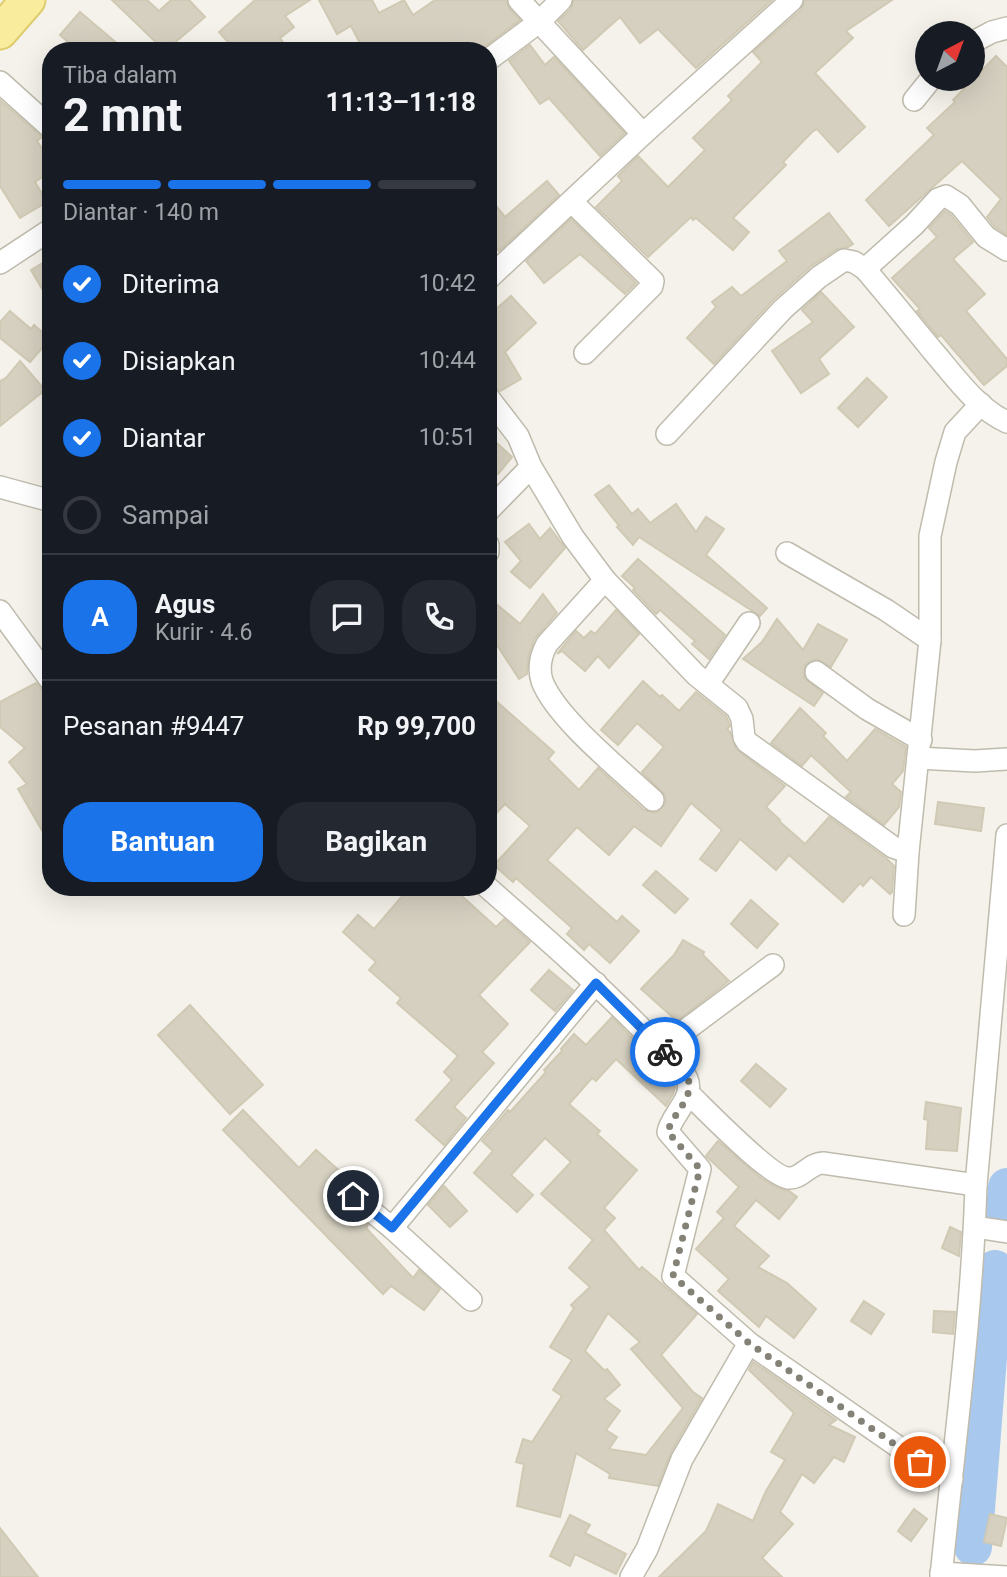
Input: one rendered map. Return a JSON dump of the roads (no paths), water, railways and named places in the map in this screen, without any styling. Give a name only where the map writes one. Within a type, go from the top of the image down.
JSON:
[{"type":"main road","points":[[0,32],[28,0]]},
{"type":"street","points":[[519,0],[643,134]]},
{"type":"street","points":[[497,53],[539,22],[561,0]]},
{"type":"street","points":[[497,271],[792,0]]},
{"type":"street","points":[[985,36],[1007,28]]},
{"type":"street","points":[[0,82],[42,120]]},
{"type":"street","points":[[914,100],[921,91]]},
{"type":"street","points":[[865,270],[942,197],[951,197],[986,237],[1007,250]]},
{"type":"street","points":[[572,202],[653,281],[652,286],[585,353]]},
{"type":"street","points":[[0,263],[42,235]]},
{"type":"street","points":[[667,434],[783,309],[812,283],[844,260],[861,265],[953,374],[981,404],[1007,422]]},
{"type":"street","points":[[904,915],[930,640],[930,537],[955,432],[981,404]]},
{"type":"street","points":[[497,409],[518,436],[531,467],[573,537],[605,580],[696,675],[737,708],[747,742],[893,848],[908,852]]},
{"type":"street","points":[[497,502],[531,467]]},
{"type":"street","points":[[0,487],[42,498]]},
{"type":"street","points":[[787,553],[886,610],[930,640]]},
{"type":"street","points":[[605,580],[547,644],[541,654],[541,679],[560,711],[653,800]]},
{"type":"street","points":[[0,611],[42,669]]},
{"type":"street","points":[[708,684],[749,623]]},
{"type":"street","points":[[816,672],[920,749],[975,761],[1007,759]]},
{"type":"street","points":[[1007,835],[976,1185],[991,1230],[952,1479],[946,1575],[1007,1577]]},
{"type":"street","points":[[497,896],[596,983],[688,1079],[688,1093],[668,1132],[700,1169],[673,1276],[749,1343],[920,1462],[952,1479]]},
{"type":"street","points":[[664,1051],[687,1029],[773,965]]},
{"type":"street","points":[[392,1228],[596,983]]},
{"type":"street","points":[[688,1093],[763,1163],[787,1178],[793,1178],[817,1163],[823,1163],[976,1185]]},
{"type":"street","points":[[353,1196],[471,1300]]},
{"type":"street","points":[[631,1577],[647,1549],[682,1459],[749,1343]]},
{"type":"waterway","points":[[1004,1217],[1007,1187]]},
{"type":"waterway","points":[[973,1547],[995,1269]]}]
